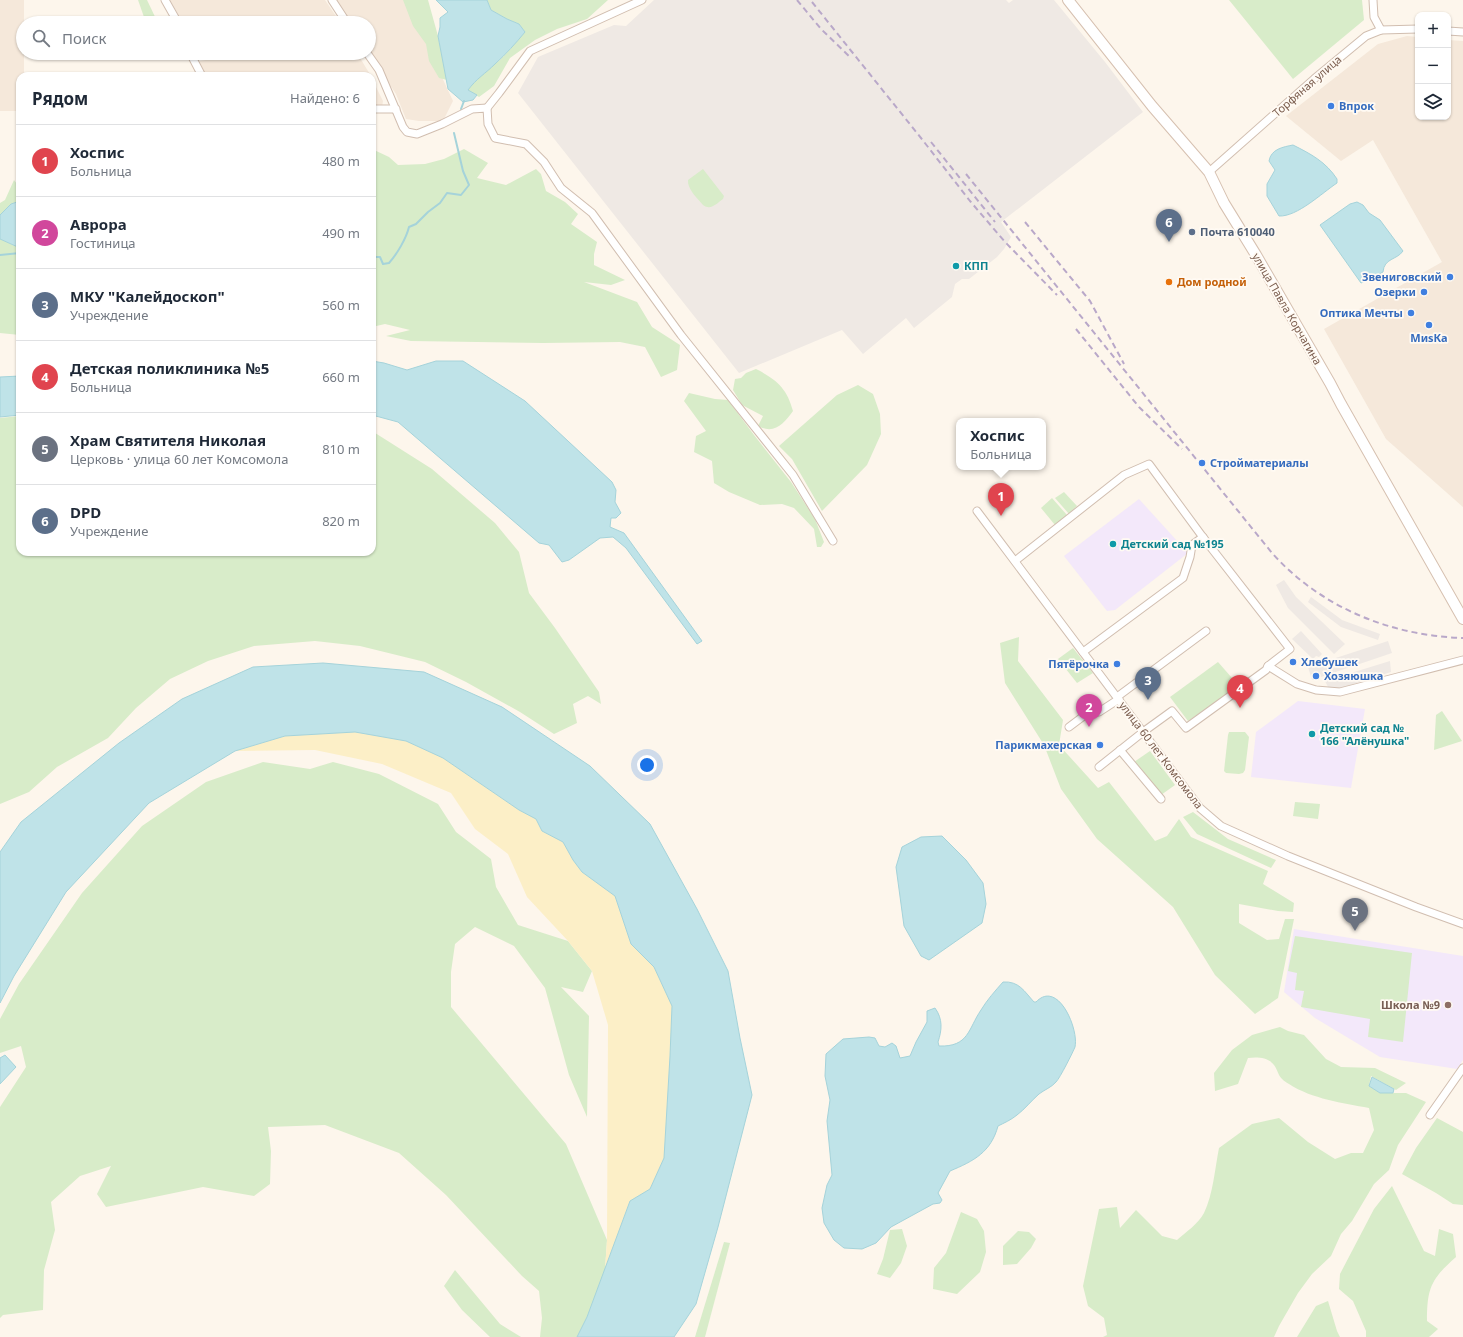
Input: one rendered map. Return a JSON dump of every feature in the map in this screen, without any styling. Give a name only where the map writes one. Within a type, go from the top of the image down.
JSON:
[{"type":"main road","name":"улица Павла Корчагина","points":[[1068,0],[1152,106],[1208,172],[1224,203],[1330,383],[1344,411],[1463,619]]},
{"type":"street","points":[[165,0],[174,16]]},
{"type":"street","points":[[332,0],[342,16]]},
{"type":"street","points":[[642,0],[530,51],[487,108],[488,124],[495,138],[526,144],[544,162],[561,188],[592,213],[681,335],[793,475],[833,541]]},
{"type":"street","points":[[1373,0],[1374,17],[1381,30]]},
{"type":"street","name":"Торфяная улица","points":[[1208,172],[1325,69],[1366,36],[1381,30],[1415,29]]},
{"type":"street","points":[[1451,31],[1463,32]]},
{"type":"street","points":[[194,60],[200,72]]},
{"type":"street","points":[[372,60],[379,70],[407,132],[416,134],[442,124],[472,109],[487,108]]},
{"type":"street","points":[[376,109],[396,109]]},
{"type":"street","points":[[1015,561],[1127,478],[1149,464],[1290,650],[1268,666],[1266,670],[1186,728],[1172,712],[1143,732],[1099,767]]},
{"type":"street","name":"улица 60 лет Комсомола","points":[[978,511],[1200,808],[1221,826],[1302,861],[1416,907],[1463,924]]},
{"type":"street","points":[[1083,652],[1183,578],[1190,557],[1192,545],[1203,537]]},
{"type":"street","points":[[1069,727],[1089,712],[1099,712],[1206,631]]},
{"type":"street","points":[[1268,666],[1297,684],[1316,690],[1340,692],[1463,660]]},
{"type":"street","points":[[1120,750],[1162,799]]},
{"type":"street","points":[[1430,1115],[1463,1068]]},
{"type":"shaded area","points":[[0,0],[24,0],[24,16],[16,16],[16,60],[24,60],[24,72],[16,72],[16,111],[0,111]]},
{"type":"shaded area","points":[[170,0],[325,0],[336,16],[179,16]]},
{"type":"shaded area","points":[[335,0],[406,0],[453,101],[443,121],[419,121],[406,119],[396,94],[374,60],[376,60],[376,16],[345,16]]},
{"type":"shaded area","points":[[654,0],[1006,0],[1009,3],[1013,0],[1054,0],[1105,62],[1143,112],[1001,222],[1011,237],[1004,249],[997,257],[969,279],[962,279],[955,284],[952,297],[914,328],[906,318],[863,354],[842,330],[739,373],[518,93],[538,57],[614,25],[626,26]]},
{"type":"shaded area","name":"Озерки","points":[[1407,36],[1415,37],[1415,120],[1451,120],[1451,40],[1463,41],[1463,507],[1386,439],[1324,329],[1442,262],[1373,140],[1341,161],[1286,116],[1378,44]]},
{"type":"shaded area","points":[[361,60],[369,72],[203,72],[199,64],[200,61]]},
{"type":"shaded area","points":[[376,87],[383,101],[382,107],[376,108]]},
{"type":"shaded area","points":[[1139,499],[1188,553],[1115,610],[1107,611],[1064,556]]},
{"type":"shaded area","points":[[1284,580],[1296,597],[1345,644],[1334,654],[1288,608],[1276,585]]},
{"type":"shaded area","points":[[1311,597],[1342,620],[1380,634],[1378,640],[1341,627],[1308,602]]},
{"type":"shaded area","points":[[1301,631],[1322,654],[1319,657],[1316,656],[1313,659],[1292,639]]},
{"type":"shaded area","points":[[1388,641],[1392,653],[1312,680],[1308,667]]},
{"type":"shaded area","points":[[1390,661],[1391,672],[1338,689],[1328,687],[1325,681]]},
{"type":"shaded area","points":[[1298,701],[1365,709],[1351,788],[1251,777],[1256,732]]},
{"type":"shaded area","points":[[1294,929],[1463,956],[1463,1060],[1457,1069],[1380,1057],[1315,1018],[1284,992]]},
{"type":"green space","points":[[138,0],[147,0],[155,16],[144,16]]},
{"type":"green space","points":[[403,0],[428,0],[438,36],[447,80],[439,78],[429,61],[426,44],[413,26]]},
{"type":"green space","points":[[487,0],[608,0],[587,19],[557,29],[535,40],[510,58],[494,86],[479,97],[468,90],[477,79],[503,57],[525,32],[519,24],[491,10]]},
{"type":"green space","points":[[1229,0],[1362,0],[1364,20],[1293,79]]},
{"type":"green space","points":[[464,149],[488,163],[477,178],[506,185],[536,169],[541,174],[546,191],[565,202],[578,214],[571,224],[597,242],[594,254],[594,265],[625,280],[611,285],[584,282],[637,302],[652,327],[680,345],[677,370],[661,377],[645,347],[620,342],[543,343],[411,341],[386,336],[410,330],[385,324],[376,326],[376,151],[389,157],[398,165],[425,164],[444,159]]},
{"type":"green space","points":[[703,169],[724,196],[723,199],[711,207],[706,207],[703,205],[693,194],[688,183],[688,180]]},
{"type":"green space","points":[[14,180],[16,183],[16,202],[11,204],[0,215],[0,203],[5,200]]},
{"type":"green space","points":[[0,239],[16,246],[16,335],[0,333]]},
{"type":"green space","points":[[756,369],[780,385],[791,403],[793,411],[786,420],[774,428],[769,429],[758,426],[763,416],[742,405],[733,390],[735,379],[741,378],[746,373]]},
{"type":"green space","points":[[858,385],[873,394],[880,414],[881,434],[867,465],[822,511],[792,459],[779,446],[837,395]]},
{"type":"green space","points":[[689,393],[715,399],[728,400],[791,482],[815,519],[824,542],[821,547],[817,547],[814,529],[794,508],[782,504],[760,505],[729,492],[714,483],[712,461],[694,452],[696,436],[706,431],[684,401]]},
{"type":"green space","points":[[16,416],[16,556],[376,556],[376,434],[432,469],[495,523],[519,552],[529,593],[599,692],[601,704],[588,696],[573,704],[577,723],[554,734],[520,712],[466,682],[425,662],[360,646],[315,641],[254,646],[208,661],[170,679],[136,708],[108,738],[57,767],[29,792],[0,804],[0,418]]},
{"type":"green space","points":[[1064,492],[1077,506],[1069,514],[1055,498]]},
{"type":"green space","points":[[1052,498],[1067,515],[1055,525],[1041,508]]},
{"type":"green space","points":[[1019,637],[1018,661],[1063,720],[1059,745],[1098,788],[1109,782],[1155,841],[1167,836],[1179,819],[1191,837],[1268,871],[1263,884],[1294,903],[1293,912],[1278,911],[1239,904],[1239,923],[1267,940],[1279,939],[1285,919],[1294,919],[1278,998],[1255,1014],[1215,975],[1173,907],[1097,839],[1061,789],[1044,745],[1005,683],[1000,643]]},
{"type":"green space","points":[[1073,648],[1093,673],[1077,683],[1058,659]]},
{"type":"green space","points":[[1218,662],[1239,686],[1188,721],[1170,697]]},
{"type":"green space","points":[[1442,711],[1462,741],[1434,750],[1436,715]]},
{"type":"green space","points":[[1229,732],[1245,732],[1249,737],[1245,770],[1243,773],[1226,773],[1224,771]]},
{"type":"green space","points":[[1150,751],[1175,785],[1161,795],[1134,762]]},
{"type":"green space","points":[[263,762],[310,769],[333,762],[379,774],[438,804],[456,832],[491,859],[496,887],[518,925],[568,941],[592,971],[583,992],[561,987],[589,1016],[587,1117],[569,1075],[545,988],[514,946],[475,927],[455,944],[451,972],[451,1007],[566,1144],[607,1240],[605,1270],[587,1317],[577,1337],[540,1337],[542,1318],[539,1291],[522,1276],[446,1195],[399,1153],[325,1125],[268,1127],[271,1151],[270,1184],[254,1196],[203,1187],[106,1207],[97,1194],[111,1166],[80,1176],[51,1202],[55,1230],[44,1270],[43,1310],[3,1315],[0,1318],[0,1107],[26,1067],[21,1046],[0,1053],[0,1019],[19,984],[82,893],[142,826],[206,782]]},
{"type":"green space","points":[[1295,802],[1320,804],[1318,819],[1293,816]]},
{"type":"green space","points":[[1193,812],[1228,839],[1276,860],[1271,868],[1197,834],[1183,817]]},
{"type":"green space","points":[[1295,936],[1412,953],[1403,1042],[1368,1037],[1370,1019],[1301,1007],[1304,991],[1295,990],[1297,973],[1288,971]]},
{"type":"green space","points":[[1280,1027],[1288,1031],[1304,1035],[1326,1059],[1341,1067],[1375,1068],[1406,1083],[1396,1090],[1371,1076],[1369,1086],[1380,1093],[1406,1093],[1426,1102],[1398,1145],[1389,1170],[1374,1184],[1352,1221],[1341,1234],[1331,1256],[1312,1274],[1298,1293],[1274,1337],[1103,1337],[1107,1335],[1104,1318],[1088,1306],[1083,1286],[1099,1209],[1117,1207],[1120,1228],[1136,1210],[1162,1236],[1177,1240],[1195,1224],[1204,1213],[1212,1190],[1219,1148],[1252,1124],[1279,1118],[1308,1142],[1335,1159],[1351,1153],[1363,1153],[1374,1130],[1369,1108],[1328,1100],[1298,1089],[1282,1079],[1272,1062],[1269,1060],[1248,1058],[1238,1084],[1215,1091],[1214,1073],[1232,1050],[1252,1035]]},
{"type":"green space","points":[[1437,1118],[1463,1132],[1463,1205],[1453,1204],[1402,1174],[1416,1148]]},
{"type":"green space","points":[[1392,1186],[1424,1251],[1435,1256],[1439,1229],[1453,1234],[1456,1257],[1436,1278],[1432,1285],[1428,1300],[1427,1321],[1438,1329],[1429,1337],[1366,1337],[1366,1331],[1353,1301],[1339,1289],[1340,1274],[1374,1209]]},
{"type":"green space","points":[[961,1212],[977,1219],[984,1231],[986,1252],[980,1272],[957,1294],[933,1289],[934,1268],[946,1253]]},
{"type":"green space","points":[[902,1229],[907,1246],[901,1263],[890,1278],[877,1274],[883,1259],[890,1230]]},
{"type":"green space","points":[[1018,1231],[1029,1232],[1036,1239],[1031,1248],[1017,1264],[1003,1265],[1003,1246]]},
{"type":"green space","points":[[724,1242],[730,1243],[705,1337],[695,1337]]},
{"type":"green space","points":[[455,1270],[500,1324],[521,1337],[490,1337],[462,1310],[444,1286]]},
{"type":"green space","points":[[1328,1301],[1340,1337],[1297,1337],[1316,1306]]},
{"type":"sand","points":[[355,732],[406,741],[443,758],[519,810],[536,819],[542,831],[563,842],[582,872],[615,896],[631,944],[654,967],[672,1006],[664,1158],[650,1189],[630,1201],[605,1270],[607,1240],[608,1025],[592,971],[568,941],[527,897],[508,854],[475,829],[451,793],[382,764],[315,750],[235,751],[285,736]]},
{"type":"water","points":[[436,0],[487,0],[491,10],[519,24],[525,32],[492,67],[471,86],[468,90],[477,95],[473,100],[463,102],[448,89],[438,36],[440,18],[448,12]]},
{"type":"water","points":[[1293,145],[1312,155],[1323,163],[1333,173],[1337,179],[1337,183],[1309,204],[1294,213],[1279,216],[1267,196],[1267,184],[1275,170],[1269,161],[1270,157],[1275,151]]},
{"type":"water","points":[[16,202],[16,246],[0,239],[0,215],[11,204]]},
{"type":"water","points":[[1357,202],[1363,205],[1369,213],[1380,220],[1403,251],[1386,264],[1383,272],[1361,283],[1320,225],[1350,204]]},
{"type":"water","points":[[436,361],[463,361],[525,401],[612,482],[616,490],[615,502],[621,513],[616,518],[611,518],[610,527],[624,533],[702,641],[697,644],[626,548],[613,537],[600,538],[569,560],[562,562],[549,545],[539,543],[398,422],[376,416],[376,362],[407,370]]},
{"type":"water","points":[[16,376],[16,415],[0,417],[0,377]]},
{"type":"water","points":[[323,663],[424,672],[502,707],[590,766],[650,824],[697,909],[728,971],[752,1095],[718,1227],[696,1304],[674,1337],[577,1337],[587,1317],[630,1201],[650,1189],[664,1158],[672,1006],[654,967],[631,944],[615,896],[582,872],[563,842],[542,831],[536,819],[519,810],[443,758],[406,741],[355,732],[285,736],[235,751],[149,803],[66,892],[14,976],[0,1003],[0,852],[21,822],[119,743],[182,699],[253,667]]},
{"type":"water","points":[[942,836],[966,860],[983,883],[986,904],[982,923],[929,960],[921,956],[904,926],[896,867],[902,847],[921,837]]},
{"type":"water","points":[[1003,982],[1009,982],[1017,985],[1034,1002],[1044,997],[1052,997],[1059,1001],[1065,1009],[1074,1029],[1075,1047],[1058,1080],[1039,1094],[1020,1113],[998,1126],[991,1143],[986,1149],[974,1159],[950,1171],[938,1193],[942,1200],[940,1203],[933,1204],[891,1227],[876,1243],[862,1249],[844,1248],[834,1240],[824,1223],[822,1208],[827,1185],[832,1175],[827,1121],[830,1100],[825,1076],[826,1054],[843,1039],[869,1037],[875,1038],[879,1046],[885,1047],[892,1043],[896,1046],[900,1058],[910,1056],[927,1022],[927,1011],[935,1008],[941,1020],[938,1042],[939,1046],[949,1046],[962,1040],[966,1036],[983,1006]]},
{"type":"water","points":[[5,1055],[16,1067],[0,1084],[0,1058]]},
{"type":"water","points":[[1372,1077],[1394,1089],[1393,1093],[1380,1093],[1369,1086]]},
{"type":"waterway","points":[[461,109],[464,101]]},
{"type":"waterway","points":[[376,257],[380,257],[383,264],[389,263],[401,246],[409,227],[416,224],[440,203],[447,193],[461,195],[469,185],[463,171],[454,133]]},
{"type":"waterway","points":[[0,255],[16,253]]},
{"type":"railway","points":[[797,0],[821,29],[851,58]]},
{"type":"railway","points":[[812,2],[970,201],[1005,242],[1057,295]]},
{"type":"railway","points":[[931,142],[995,222]]},
{"type":"railway","points":[[966,174],[1272,553],[1291,572],[1312,589],[1358,615],[1410,631],[1436,636],[1463,638]]},
{"type":"railway","points":[[1025,222],[1090,301],[1124,364]]},
{"type":"railway","points":[[1076,329],[1139,407],[1182,449]]},
{"type":"place","name":"Впрок","points":[[1331,106]]},
{"type":"place","name":"Почта 610040","points":[[1192,232]]},
{"type":"place","name":"DPD","points":[[1169,242]]},
{"type":"place","name":"КПП","points":[[956,266]]},
{"type":"place","name":"Звениговский","points":[[1450,277]]},
{"type":"place","name":"Дом родной","points":[[1169,282]]},
{"type":"place","name":"Озерки","points":[[1424,292]]},
{"type":"place","name":"Оптика Мечты","points":[[1411,313]]},
{"type":"place","name":"МиsКа","points":[[1429,325]]},
{"type":"place","name":"Стройматериалы","points":[[1202,463]]},
{"type":"place","name":"Хоспис","points":[[1001,516]]},
{"type":"place","name":"Детский сад №195","points":[[1113,544]]},
{"type":"place","name":"Хлебушек","points":[[1293,662]]},
{"type":"place","name":"Пятёрочка","points":[[1117,664]]},
{"type":"place","name":"Хозяюшка","points":[[1316,676]]},
{"type":"place","name":"МКУ \"Калейдоскоп\"","points":[[1148,700]]},
{"type":"place","name":"Детская поликлиника №5","points":[[1240,708]]},
{"type":"place","name":"Аврора","points":[[1089,727]]},
{"type":"place","name":"Детский сад № 166 \"Алёнушка\"","points":[[1312,734]]},
{"type":"place","name":"Парикмахерская","points":[[1100,745]]},
{"type":"place","name":"Храм Святителя Николая","points":[[1355,931]]},
{"type":"place","name":"Школа №9","points":[[1448,1005]]}]
